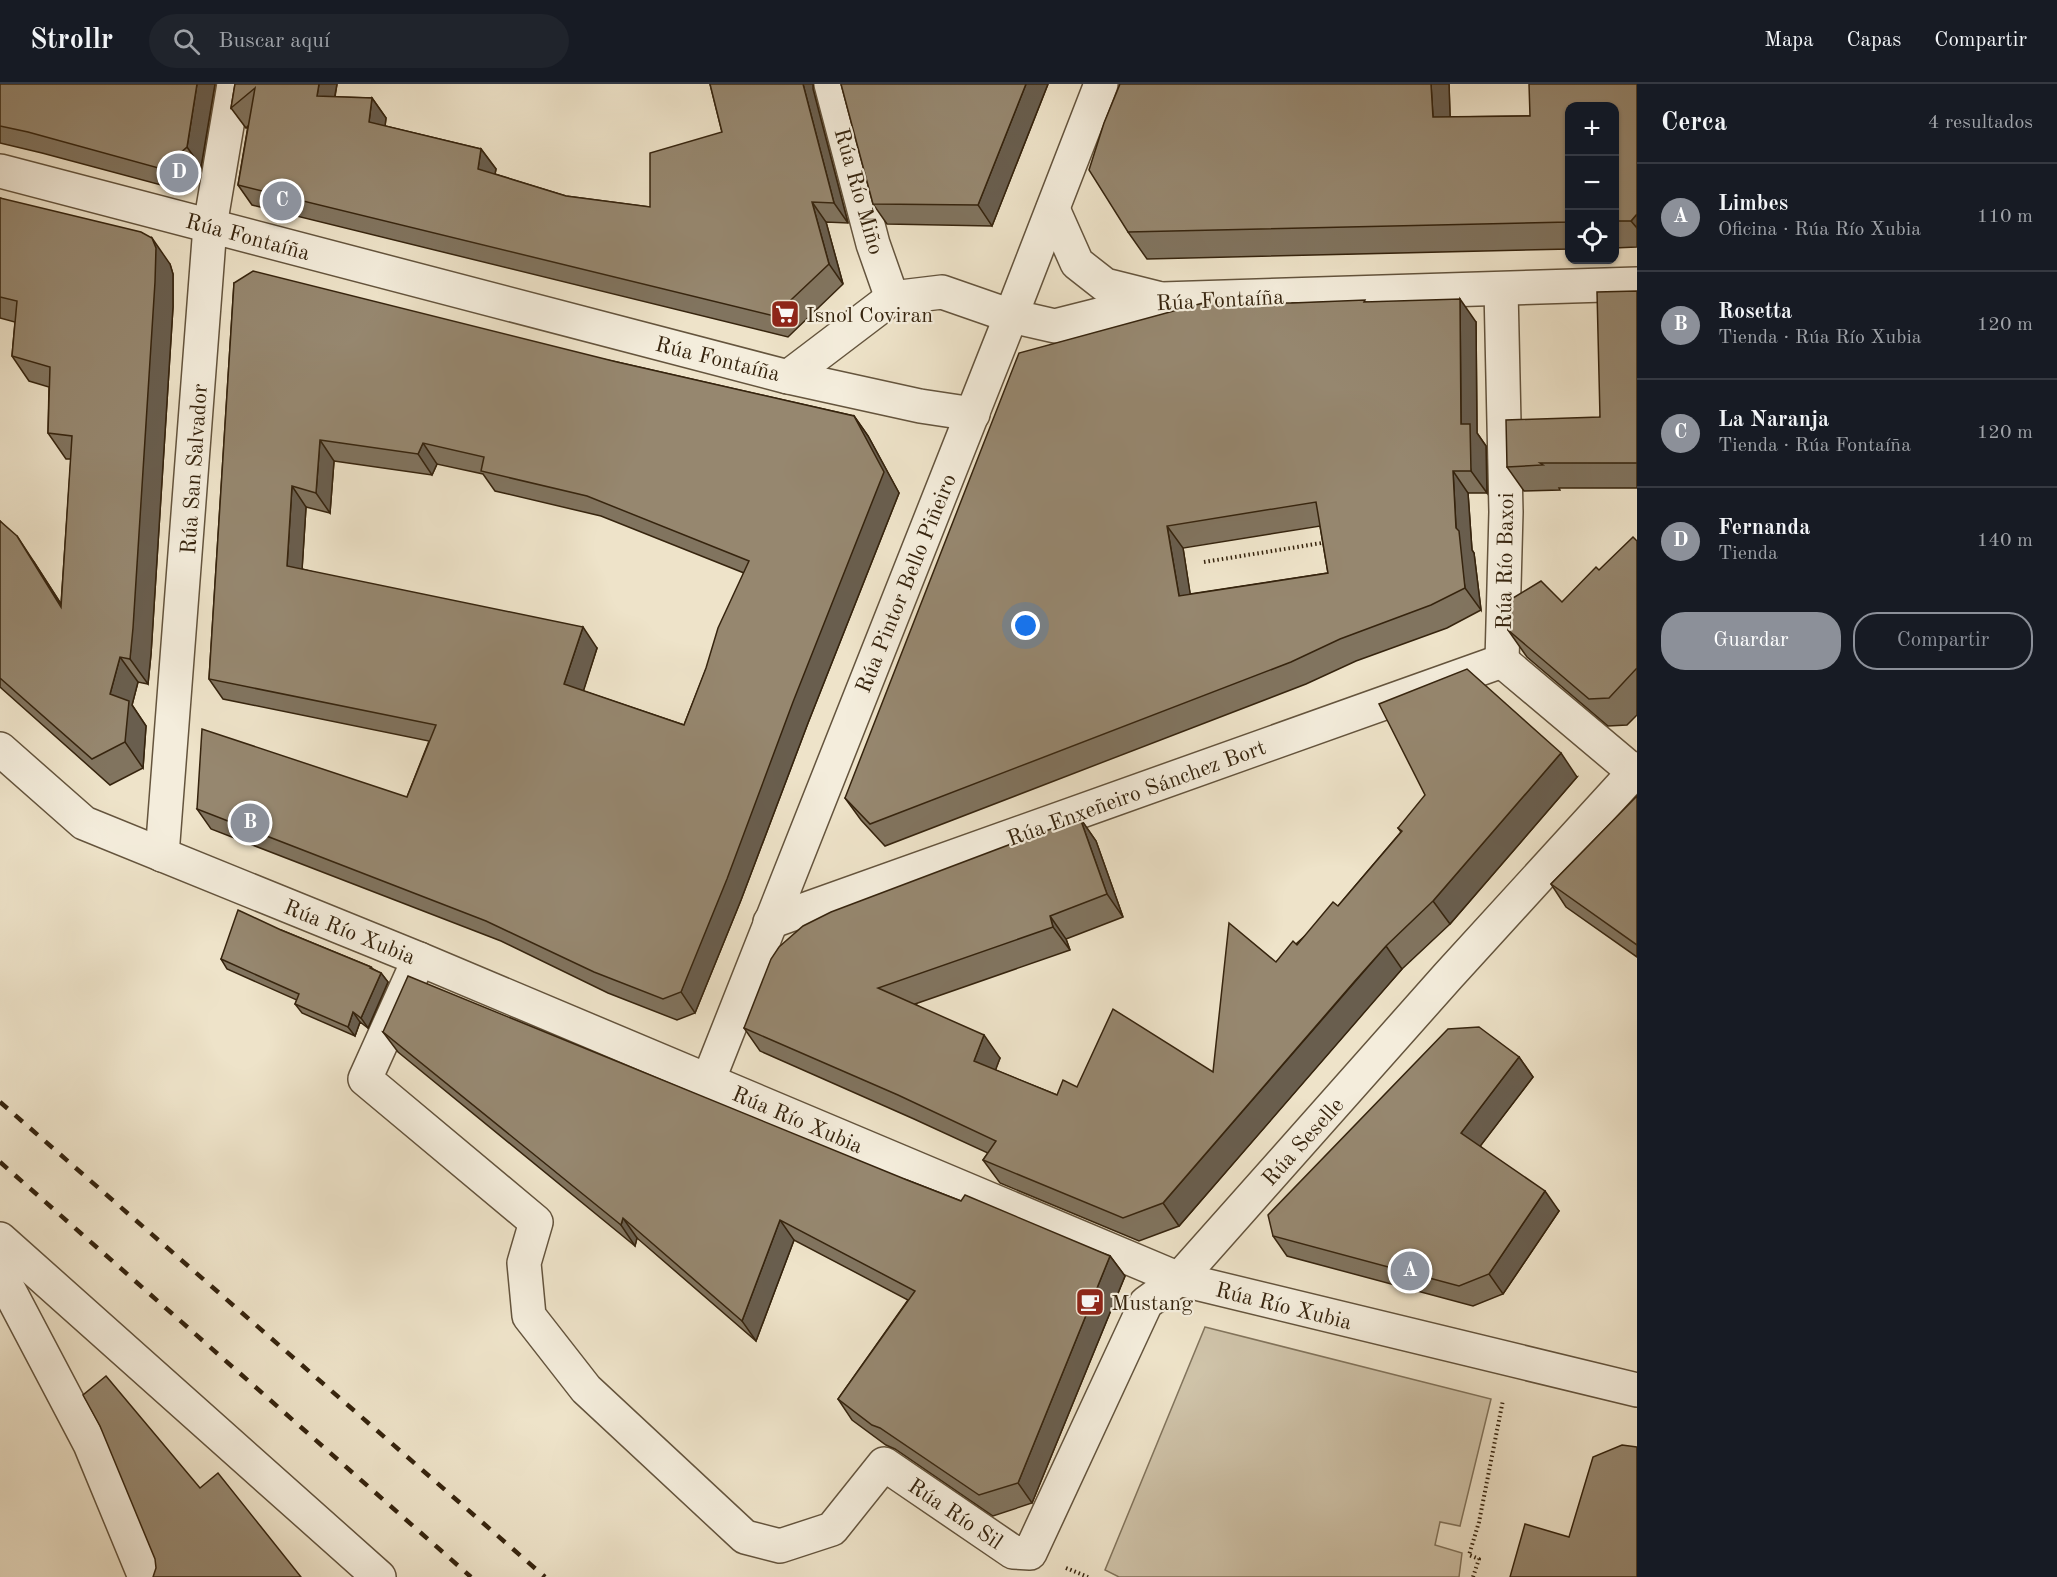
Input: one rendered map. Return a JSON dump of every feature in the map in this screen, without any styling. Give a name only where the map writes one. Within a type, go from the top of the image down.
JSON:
[{"type":"street","name":"Rúa San Salvador","points":[[162,855],[210,226],[234,84]]},
{"type":"street","name":"Rúa Río Miño","points":[[831,84],[873,244],[892,297]]},
{"type":"street","name":"Rúa Pintor Bello Piñeiro","points":[[708,1081],[973,414],[1101,84]]},
{"type":"street","name":"Rúa Fontaíña","points":[[0,171],[788,377],[892,297],[942,292],[1011,316],[1055,326],[1162,299],[1637,284]]},
{"type":"street","points":[[1053,209],[1077,263],[1105,285],[1162,299]]},
{"type":"street","name":"Rúa Río Baxoi","points":[[1501,289],[1506,512],[1502,661],[1636,771]]},
{"type":"street","points":[[788,377],[920,406],[973,414]]},
{"type":"street","name":"Rúa Enxeñeiro Sánchez Bort","points":[[770,922],[1502,661]]},
{"type":"street","name":"Rúa Río Xubia","points":[[0,749],[84,823],[419,958],[1179,1279],[1637,1390]]},
{"type":"street","name":"Rúa Seselle","points":[[1030,1553],[1146,1303],[1179,1279],[1448,976],[1636,771]]},
{"type":"street","name":"Rúa Río Sil","points":[[419,958],[365,1079],[536,1222],[524,1263],[529,1316],[586,1389],[745,1537],[780,1546],[832,1529],[884,1464],[1013,1552],[1030,1553]]},
{"type":"street","points":[[0,1239],[380,1577]]},
{"type":"street","points":[[0,1273],[90,1444],[145,1577]]},
{"type":"path","points":[[1204,562],[1332,541]]},
{"type":"path","points":[[1473,1577],[1479,1559],[1469,1555],[1479,1522],[1510,1360]]},
{"type":"shaded area","points":[[1205,1327],[1491,1399],[1460,1526],[1440,1522],[1435,1545],[1462,1553],[1459,1577],[1119,1577],[1105,1570]]},
{"type":"building","points":[[0,84],[197,84],[187,147],[162,169],[0,126]]},
{"type":"building","points":[[235,84],[319,84],[317,96],[372,98],[369,122],[481,149],[478,169],[566,196],[650,207],[650,153],[722,132],[710,84],[803,84],[834,203],[812,202],[829,264],[774,316],[238,185],[255,88],[231,108]]},
{"type":"building","points":[[841,84],[1026,84],[978,205],[873,204]]},
{"type":"building","points":[[1120,84],[1431,84],[1433,117],[1530,116],[1529,84],[1637,84],[1637,214],[1631,221],[1619,221],[1619,102],[1565,102],[1565,222],[1128,232],[1089,170],[1104,123]]},
{"type":"building","points":[[0,198],[141,232],[152,238],[156,248],[130,659],[120,657],[110,694],[129,701],[125,742],[92,759],[0,678],[0,521],[17,536],[61,607],[72,436],[48,433],[50,367],[12,356],[17,301],[0,297]]},
{"type":"building","points":[[253,271],[617,362],[854,416],[884,472],[681,992],[663,999],[594,972],[486,921],[197,809],[202,729],[407,797],[436,725],[209,679],[234,283]],"holes":[[[320,440],[418,454],[423,443],[484,457],[481,471],[587,496],[749,561],[718,628],[706,668],[684,725],[564,684],[583,627],[287,566],[292,486],[316,493]]]},
{"type":"building","points":[[1637,291],[1637,463],[1540,463],[1543,465],[1507,467],[1506,420],[1600,417],[1597,292]]},
{"type":"building","points":[[1460,299],[1461,424],[1470,424],[1471,471],[1453,471],[1456,528],[1459,531],[1465,588],[1431,605],[1340,639],[1291,662],[870,824],[845,798],[1019,353],[1203,303],[1365,300],[1364,302]],"holes":[[[1316,502],[1328,573],[1179,596],[1167,526]]]},
{"type":"building","points":[[1633,537],[1637,541],[1637,668],[1609,698],[1589,699],[1508,630],[1508,601],[1541,581],[1562,602],[1596,567],[1599,570]]},
{"type":"building","points":[[1467,669],[1561,753],[1433,901],[1386,946],[1354,982],[1163,1203],[1123,1218],[983,1160],[996,1141],[898,1095],[744,1028],[771,959],[779,947],[803,926],[831,912],[1080,818],[1107,894],[1050,916],[1053,927],[878,988],[984,1035],[974,1061],[1057,1095],[1063,1080],[1077,1087],[1113,1009],[1213,1072],[1229,923],[1276,962],[1293,941],[1297,945],[1333,902],[1338,906],[1402,831],[1398,828],[1425,795],[1379,704]]},
{"type":"building","points":[[1637,796],[1637,945],[1551,884]]},
{"type":"building","points":[[238,910],[381,973],[361,1018],[353,1012],[348,1027],[295,1004],[299,994],[221,959]]},
{"type":"building","points":[[408,976],[907,1180],[961,1201],[965,1195],[1110,1256],[1018,1483],[979,1495],[880,1428],[872,1425],[838,1399],[915,1291],[780,1220],[742,1321],[623,1218],[621,1225],[383,1032]]},
{"type":"building","points":[[1479,1027],[1519,1057],[1461,1133],[1545,1191],[1489,1274],[1459,1286],[1273,1236],[1268,1215],[1448,1029]]},
{"type":"building","points":[[106,1376],[200,1488],[218,1473],[301,1577],[153,1577],[156,1568],[155,1559],[100,1426],[83,1395]]},
{"type":"building","points":[[1622,1445],[1637,1447],[1637,1577],[1510,1577],[1525,1524],[1569,1537],[1593,1457]]},
{"type":"railway","points":[[0,1102],[545,1577]]},
{"type":"railway","points":[[0,1162],[471,1577]]},
{"type":"place","name":"Fernanda","points":[[179,173]]},
{"type":"place","name":"La Naranja","points":[[282,201]]},
{"type":"place","name":"Isnol Coviran","points":[[785,314]]},
{"type":"place","name":"Rosetta","points":[[250,823]]},
{"type":"place","name":"Limbes","points":[[1410,1271]]},
{"type":"place","name":"Mustang","points":[[1090,1302]]}]
